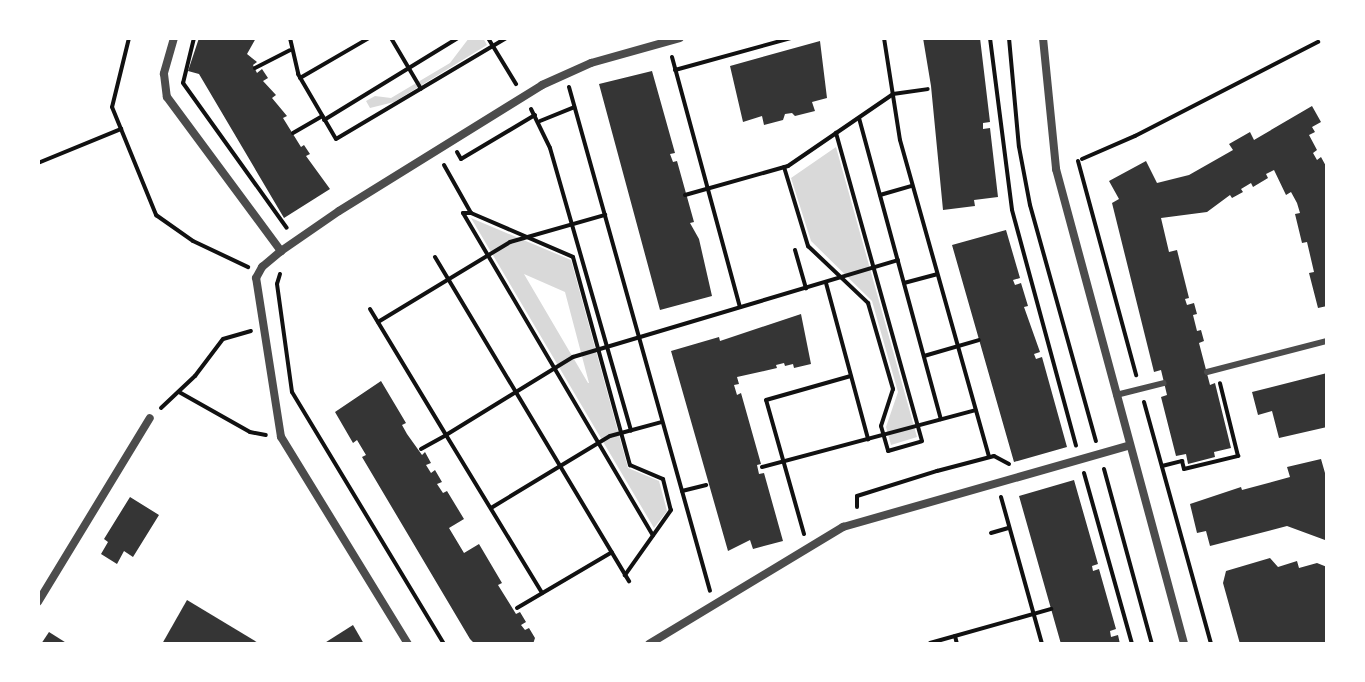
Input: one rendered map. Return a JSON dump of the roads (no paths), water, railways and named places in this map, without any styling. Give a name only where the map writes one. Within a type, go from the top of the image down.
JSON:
[{"type":"street","points":[[174,38],[164,74],[167,97],[281,251]]},
{"type":"street","points":[[408,644],[281,437],[255,291],[258,274],[281,251],[360,197],[542,85],[591,63],[680,38]]},
{"type":"street","points":[[1043,38],[1056,169],[1184,644]]},
{"type":"street","points":[[38,602],[150,418]]},
{"type":"street","points":[[649,644],[843,527],[1130,445]]},
{"type":"lane","points":[[1207,372],[1327,341]]},
{"type":"lane","points":[[1116,395],[1164,383]]}]
